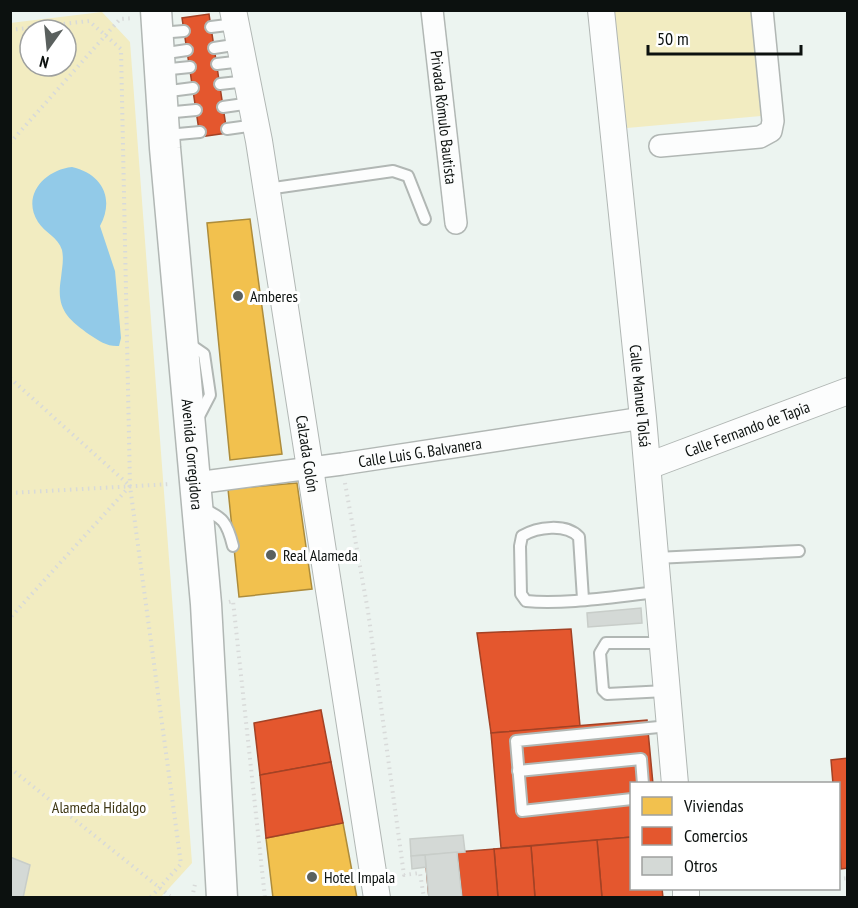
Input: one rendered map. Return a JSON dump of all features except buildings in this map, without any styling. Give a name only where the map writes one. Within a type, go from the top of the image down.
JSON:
[{"type":"main road","name":"Avenida Corregidora","points":[[166,65],[183,339],[206,604],[222,897]]},
{"type":"street","name":"Privada Rómulo Bautista","points":[[432,10],[456,223]]},
{"type":"street","name":"Calle Manuel Tolsá","points":[[601,10],[648,466],[675,782]]},
{"type":"street","points":[[660,146],[760,137],[771,131],[774,121],[762,10]]},
{"type":"street","name":"Calzada Colón","points":[[240,60],[267,189],[377,897]]},
{"type":"street","name":"Calle Fernando de Tapia","points":[[648,466],[848,391]]},
{"type":"street","name":"Calle Luis G. Balvanera","points":[[197,495],[310,468],[643,418]]},
{"type":"lane","points":[[214,48],[240,60]]},
{"type":"lane","points":[[217,64],[240,60]]},
{"type":"lane","points":[[220,84],[240,60]]},
{"type":"lane","points":[[224,107],[240,60]]},
{"type":"lane","points":[[227,129],[240,60]]},
{"type":"lane","points":[[166,65],[190,67]]},
{"type":"lane","points":[[166,65],[193,88]]},
{"type":"lane","points":[[166,65],[196,110]]},
{"type":"lane","points":[[166,65],[200,132]]},
{"type":"lane","points":[[267,189],[393,171],[408,176],[425,219]]},
{"type":"lane","points":[[197,495],[228,526],[233,546]]},
{"type":"lane","points":[[584,599],[579,537],[574,531],[565,527],[530,531],[522,536],[520,546],[521,594],[526,601],[584,599],[659,592]]},
{"type":"lane","points":[[656,558],[798,551]]},
{"type":"lane","points":[[663,643],[606,643],[600,653],[603,690],[607,694],[666,692]]},
{"type":"lane","points":[[630,799],[522,811],[516,741],[669,726]]},
{"type":"lane","points":[[518,771],[640,759],[643,782]]},
{"type":"path","points":[[10,143],[120,19]]},
{"type":"path","points":[[10,30],[89,21],[121,49],[130,486],[181,864],[150,897]]},
{"type":"path","points":[[10,378],[130,486]]},
{"type":"path","points":[[342,464],[368,611],[404,875],[420,873],[424,897]]},
{"type":"path","points":[[10,618],[130,486]]},
{"type":"path","points":[[10,493],[130,486],[197,495]]},
{"type":"path","points":[[206,604],[233,601],[265,897]]},
{"type":"path","points":[[10,768],[170,896]]},
{"type":"green space","points":[[613,11],[751,11],[761,116],[627,128]]},
{"type":"green space","name":"Alameda Hidalgo","points":[[102,12],[130,42],[192,863],[161,897],[11,897],[10,23],[18,22],[18,78],[78,78],[78,18],[52,18]]},
{"type":"water","points":[[72,167],[82,170],[98,181],[106,197],[104,216],[100,226],[115,271],[121,338],[119,346],[107,345],[93,337],[75,323],[65,311],[60,297],[62,250],[58,242],[38,222],[33,212],[32,202],[38,186],[53,173]]},
{"type":"place","name":"Amberes","points":[[238,296]]},
{"type":"place","name":"Real Alameda","points":[[271,555]]},
{"type":"place","name":"Hotel Impala","points":[[312,877]]}]
